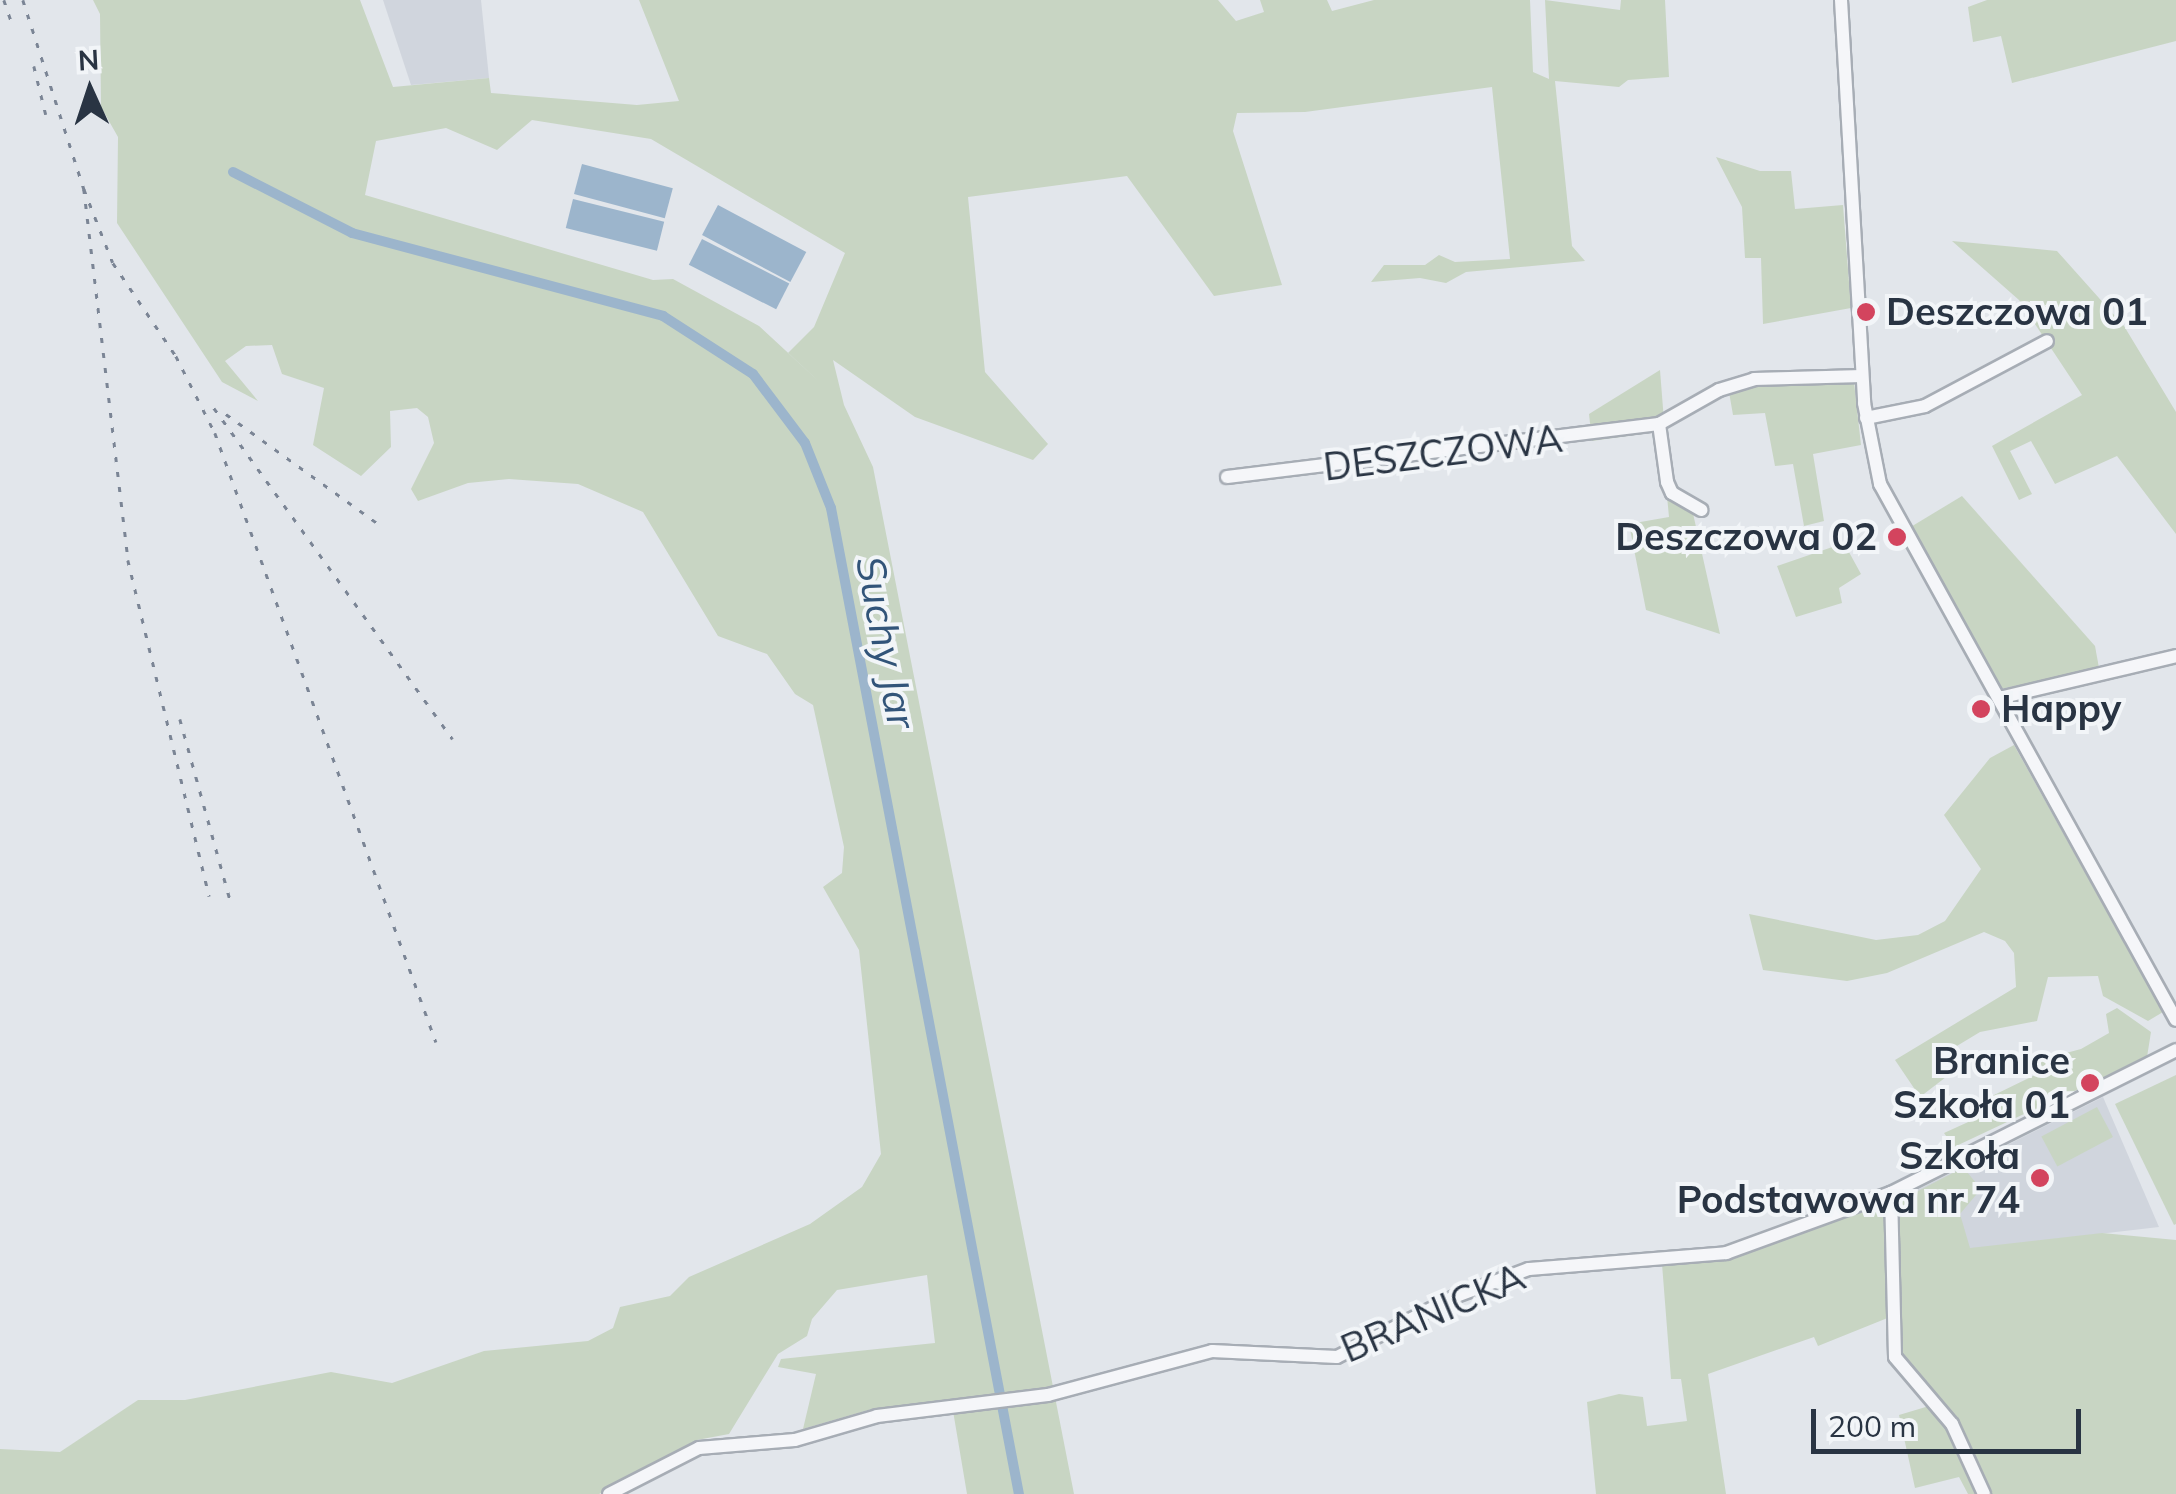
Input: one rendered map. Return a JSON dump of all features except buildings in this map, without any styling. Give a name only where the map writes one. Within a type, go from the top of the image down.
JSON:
[{"type":"street","points":[[1841,0],[1862,376],[1866,418],[1888,505],[2176,1020]]},
{"type":"street","points":[[1866,418],[1926,406],[2047,341]]},
{"type":"street","name":"DESZCZOWA","points":[[1227,478],[1659,424],[1719,390],[1754,379],[1862,376]]},
{"type":"street","points":[[1659,424],[1672,493],[1702,510]]},
{"type":"street","points":[[1999,698],[2176,656]]},
{"type":"street","name":"BRANICKA","points":[[609,1494],[699,1448],[796,1440],[877,1416],[966,1409],[1038,1396],[1117,1381],[1212,1351],[1337,1357],[1454,1296],[1519,1272],[1726,1253],[1891,1193],[2176,1050]]},
{"type":"street","points":[[1891,1193],[1894,1357],[1952,1424],[1984,1494]]},
{"type":"shaded area","points":[[383,0],[481,0],[489,78],[411,85]]},
{"type":"shaded area","name":"Szkoła Podstawowa nr 74","points":[[2103,1097],[2159,1227],[1942,1252],[1911,1193]]},
{"type":"green space","points":[[93,0],[360,0],[393,87],[489,78],[491,93],[637,105],[679,101],[639,0],[1218,0],[1236,21],[1264,12],[1260,0],[1327,0],[1332,11],[1374,0],[1530,0],[1533,72],[1549,79],[1545,0],[1620,10],[1621,0],[1665,0],[1669,77],[1628,80],[1619,87],[1555,81],[1572,246],[1585,261],[1466,272],[1446,283],[1420,278],[1371,282],[1384,265],[1425,265],[1439,255],[1455,262],[1510,259],[1492,87],[1305,112],[1237,113],[1233,131],[1282,285],[1214,296],[1127,176],[968,197],[985,372],[1048,444],[1033,460],[915,417],[833,360],[844,405],[873,467],[1074,1494],[967,1494],[951,1399],[872,1409],[803,1429],[816,1374],[778,1367],[781,1359],[935,1343],[927,1275],[837,1290],[812,1319],[807,1336],[778,1354],[729,1434],[697,1440],[599,1494],[0,1494],[0,1449],[60,1452],[138,1400],[185,1400],[331,1372],[392,1383],[484,1351],[588,1341],[613,1328],[620,1307],[670,1296],[689,1277],[810,1224],[862,1187],[881,1154],[859,950],[823,887],[842,873],[844,847],[813,705],[795,694],[767,654],[718,636],[643,512],[578,484],[509,479],[468,483],[418,501],[411,489],[434,443],[428,417],[417,408],[390,411],[391,447],[361,476],[313,445],[324,388],[282,374],[272,345],[246,346],[225,361],[258,401],[222,382],[117,223],[118,137],[101,107],[100,14]],"holes":[[[532,120],[651,139],[845,253],[814,327],[788,353],[759,326],[673,279],[653,280],[365,195],[376,141],[446,128],[497,150]]]},
{"type":"green space","points":[[1987,0],[2176,0],[2176,41],[2012,83],[2001,36],[1973,42],[1968,7]]},
{"type":"green space","points":[[1716,157],[1760,171],[1791,171],[1795,209],[1843,205],[1851,308],[1763,324],[1761,258],[1745,258],[1742,207]]},
{"type":"green space","points":[[1952,241],[2057,251],[2124,326],[2176,412],[2176,534],[2117,456],[2055,484],[2031,441],[2010,451],[2032,494],[2019,500],[1992,446],[2082,395],[2019,300]]},
{"type":"green space","points":[[1660,370],[1664,421],[1657,432],[1592,441],[1589,414]]},
{"type":"green space","points":[[1757,382],[1854,382],[1861,445],[1813,454],[1824,521],[1804,526],[1793,464],[1775,466],[1765,413],[1733,415],[1729,392]]},
{"type":"green space","points":[[1667,496],[1692,509],[1720,634],[1646,610],[1629,524],[1669,517]]},
{"type":"green space","points":[[1962,496],[2095,646],[2099,668],[2001,689],[1909,528]]},
{"type":"green space","points":[[1844,543],[1861,574],[1839,588],[1842,603],[1796,617],[1777,566]]},
{"type":"green space","points":[[2014,745],[2163,1012],[2148,1021],[2103,996],[2098,976],[2048,977],[2037,1021],[1980,1032],[1937,1058],[1946,1077],[1920,1097],[1895,1060],[2016,987],[2014,953],[2005,941],[1984,932],[1887,973],[1847,981],[1763,970],[1749,914],[1876,940],[1918,935],[1945,921],[1981,869],[1944,815],[1990,758]]},
{"type":"green space","points":[[2117,1008],[2151,1032],[2147,1057],[2030,1112],[2027,1119],[2024,1114],[1954,1147],[1944,1133],[1999,1108],[1992,1096],[2043,1071],[2040,1060],[2081,1049],[2109,1033],[2106,1014]]},
{"type":"green space","points":[[2176,1075],[2176,1224],[2174,1225],[2115,1104]]},
{"type":"green space","points":[[2097,1107],[2113,1137],[2057,1167],[2041,1137]]},
{"type":"green space","points":[[1970,1164],[1967,1172],[1981,1189],[1960,1214],[1970,1248],[2102,1233],[2176,1240],[2176,1494],[1989,1494],[1963,1437],[1905,1371],[1899,1350],[1897,1202]]},
{"type":"green space","points":[[1887,1203],[1890,1317],[1818,1346],[1814,1337],[1708,1374],[1726,1494],[1596,1494],[1587,1402],[1619,1394],[1643,1397],[1647,1426],[1687,1421],[1681,1379],[1671,1379],[1662,1264],[1723,1259]]},
{"type":"green space","points":[[1929,1406],[1948,1425],[1981,1494],[1968,1494],[1959,1477],[1915,1488],[1899,1415]]},
{"type":"water","points":[[582,164],[673,188],[665,218],[574,194]]},
{"type":"water","points":[[573,199],[664,222],[657,251],[566,228]]},
{"type":"water","points":[[718,205],[806,252],[790,282],[702,235]]},
{"type":"water","points":[[702,239],[789,283],[776,309],[689,265]]},
{"type":"waterway","name":"Suchy Jar","points":[[233,172],[352,233],[663,316],[753,374],[805,443],[831,508],[1019,1494]]},
{"type":"railway","points":[[4,0],[12,23]]},
{"type":"railway","points":[[23,0],[84,189],[128,560],[209,896]]},
{"type":"railway","points":[[34,66],[46,115]]},
{"type":"railway","points":[[84,189],[113,263],[176,356],[215,433],[436,1042]]},
{"type":"railway","points":[[214,408],[453,739]]},
{"type":"railway","points":[[226,414],[380,525]]},
{"type":"railway","points":[[180,719],[232,906]]},
{"type":"place","name":"Deszczowa 01","points":[[1866,312]]},
{"type":"place","name":"Deszczowa 02","points":[[1897,537]]},
{"type":"place","name":"Happy","points":[[1981,709]]},
{"type":"place","name":"Branice Szkoła 01","points":[[2090,1083]]},
{"type":"place","name":"Szkoła Podstawowa nr 74","points":[[2040,1178]]}]
